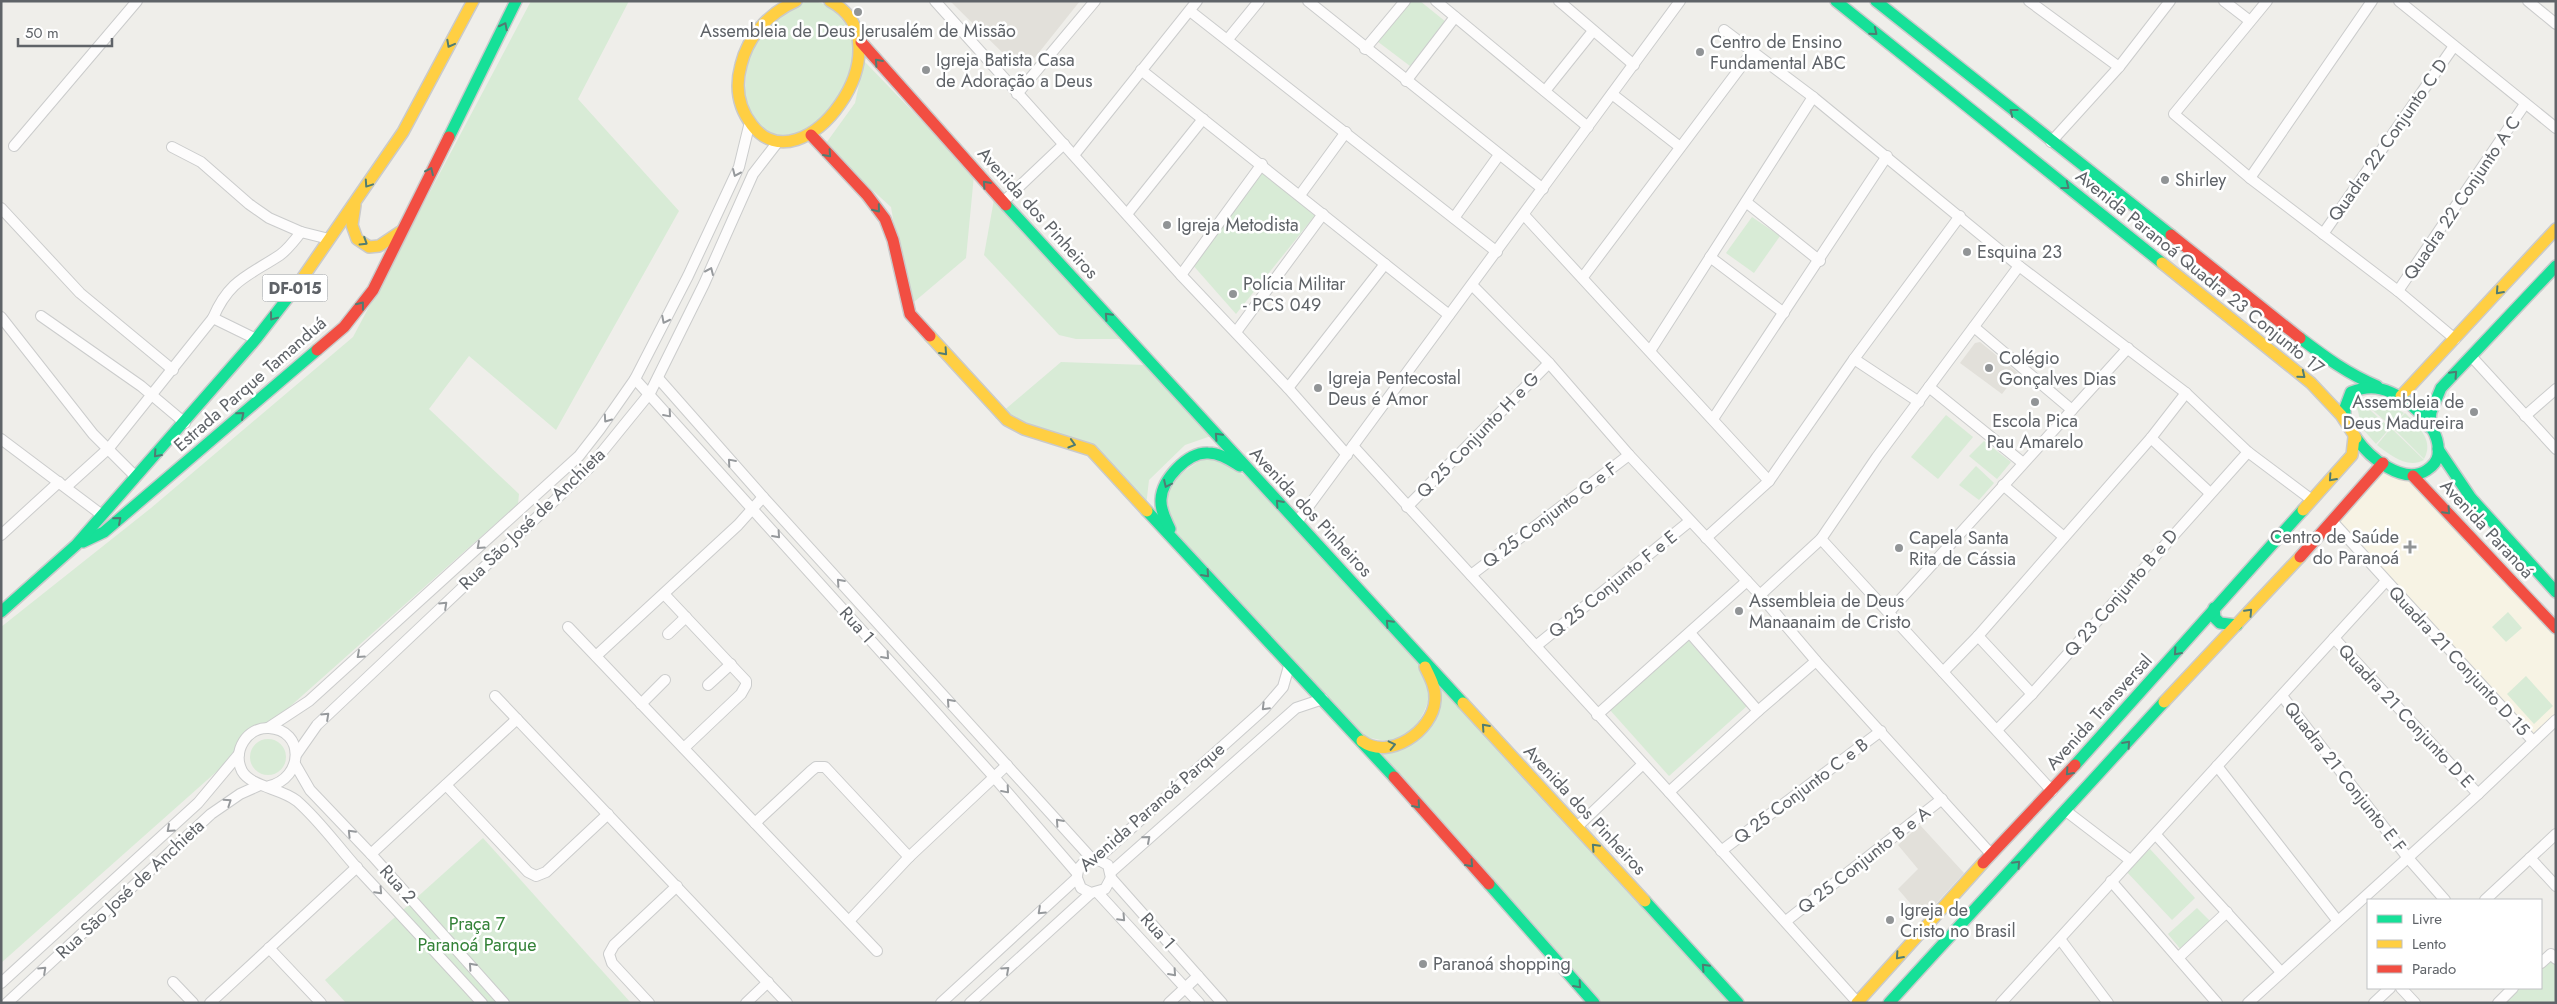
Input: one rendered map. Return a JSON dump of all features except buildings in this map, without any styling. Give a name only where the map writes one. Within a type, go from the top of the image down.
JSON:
[{"type":"street","points":[[14,146],[136,1]]},
{"type":"street","name":"Estrada Parque Tamanduá","points":[[1,612],[76,546],[256,339],[303,278],[403,132],[473,1]]},
{"type":"street","name":"Estrada Parque Tamanduá","points":[[76,546],[104,532],[344,327],[373,290],[516,1]]},
{"type":"street","points":[[771,1],[773,14]]},
{"type":"street","points":[[796,1],[773,14],[750,42],[742,60],[738,78],[741,108],[749,126],[761,138],[778,143],[791,142],[811,135],[833,116],[848,94],[855,78],[861,42]]},
{"type":"street","points":[[934,1],[1181,275],[1288,388],[1347,455]]},
{"type":"street","points":[[1018,94],[1095,1]]},
{"type":"street","points":[[1074,155],[1197,1]]},
{"type":"street","points":[[1228,39],[1259,1]]},
{"type":"street","points":[[1308,1],[1365,49],[1543,189]]},
{"type":"street","points":[[1365,49],[1405,1]]},
{"type":"street","points":[[1436,1],[1588,127]]},
{"type":"street","points":[[1559,1],[1634,64]]},
{"type":"street","points":[[1297,522],[1680,1]]},
{"type":"street","points":[[1876,1],[2022,135]]},
{"type":"street","points":[[2051,142],[2119,66],[2170,1]]},
{"type":"street","points":[[2224,1],[2250,21]]},
{"type":"street","points":[[2266,1],[2174,114],[2250,178],[2398,292],[2455,339]]},
{"type":"street","points":[[2250,178],[2372,1]]},
{"type":"street","points":[[2399,1],[2556,128]]},
{"type":"street","points":[[2528,1],[2556,24]]},
{"type":"street","name":"Avenida dos Pinheiros","points":[[833,2],[848,17],[861,42],[1003,202],[1738,1003]]},
{"type":"street","points":[[2030,2],[2119,66]]},
{"type":"street","points":[[1841,4],[2022,135],[2051,142],[2095,192],[2120,196],[2328,360],[2357,378],[2401,396],[2429,426],[2438,449],[2471,498],[2556,592]]},
{"type":"street","points":[[1190,11],[1497,252]]},
{"type":"street","points":[[1406,81],[1455,17]]},
{"type":"street","points":[[1724,30],[1814,97],[2019,266],[2186,393],[2248,452],[2312,500]]},
{"type":"street","points":[[1545,91],[1593,31]]},
{"type":"street","name":"Quadra 22 Conjunto C D","points":[[2323,234],[2454,46]]},
{"type":"street","points":[[1583,276],[1752,52]]},
{"type":"street","points":[[1141,70],[1300,194],[1449,315]]},
{"type":"street","points":[[1612,94],[1680,147]]},
{"type":"street","points":[[1650,351],[1814,97]]},
{"type":"street","name":"Quadra 22 Conjunto A C","points":[[2398,292],[2525,104]]},
{"type":"street","points":[[1126,214],[1203,119]]},
{"type":"street","name":"Rua São José de Anchieta","points":[[1,983],[198,803],[239,754],[246,738],[260,729],[268,728],[310,702],[579,456],[635,379],[688,276],[739,167],[749,126]]},
{"type":"street","points":[[1300,194],[1346,132]]},
{"type":"street","points":[[811,135],[880,211],[890,228],[903,298],[910,314],[1007,420],[1024,429],[1091,450],[1174,538],[1289,666],[1351,729],[1594,1003]]},
{"type":"street","name":"Avenida Paranoá Quadra 23 Conjunto 17","points":[[2022,135],[2028,156],[2095,192],[2311,383],[2345,420]]},
{"type":"street","name":"Rua São José de Anchieta","points":[[7,1003],[210,814],[240,794],[286,779],[316,725],[589,468],[650,393],[704,284],[753,174],[778,143]]},
{"type":"street","points":[[1003,202],[1064,144]]},
{"type":"street","points":[[172,147],[201,162],[249,204],[269,218],[301,232],[329,240]]},
{"type":"street","points":[[1454,218],[1499,155]]},
{"type":"street","points":[[1713,419],[1820,261],[1887,156]]},
{"type":"street","points":[[1181,275],[1262,164]]},
{"type":"street","points":[[1746,202],[1820,261]]},
{"type":"street","points":[[355,203],[352,225],[357,239],[369,247],[379,246],[402,230]]},
{"type":"street","points":[[1,208],[80,293],[174,370]]},
{"type":"street","points":[[1236,332],[1323,214]]},
{"type":"street","points":[[1524,215],[1583,276],[1769,481]]},
{"type":"street","points":[[1706,538],[1769,481],[1854,359],[1960,216]]},
{"type":"street","points":[[2401,396],[2556,229]]},
{"type":"street","points":[[1,535],[109,448],[174,370],[213,318],[218,306],[232,287],[246,274],[281,254],[301,232]]},
{"type":"street","points":[[2541,245],[2542,258],[2548,263],[2556,262]]},
{"type":"street","points":[[1710,257],[1784,313]]},
{"type":"street","points":[[1288,388],[1385,264]]},
{"type":"street","points":[[1760,595],[1821,539],[1877,457],[2019,266]]},
{"type":"street","points":[[2517,271],[2528,266],[2534,268],[2539,279],[2534,290]]},
{"type":"street","points":[[2429,426],[2431,412],[2441,388],[2556,266]]},
{"type":"street","points":[[1472,285],[1548,363],[1629,455],[1760,595],[1816,661],[1991,854]]},
{"type":"street","points":[[41,316],[153,395],[185,422]]},
{"type":"street","points":[[1,317],[93,434],[136,477]]},
{"type":"street","points":[[213,318],[256,339]]},
{"type":"street","points":[[1974,327],[2072,410]]},
{"type":"street","points":[[1890,611],[2128,348]]},
{"type":"street","points":[[2471,356],[2556,449]]},
{"type":"street","points":[[1854,359],[1918,402]]},
{"type":"street","name":"Q 25 Conjunto H e G","points":[[1407,508],[1548,363]]},
{"type":"street","name":"Rua 1","points":[[658,378],[763,498],[1007,765],[1094,859],[1108,866],[1111,875],[1222,1003]]},
{"type":"street","name":"Rua 1","points":[[635,379],[650,393],[994,777],[1077,875],[1082,888],[1095,893],[1186,987],[1199,1003]]},
{"type":"street","points":[[2380,388],[2368,386],[2351,392],[2345,408],[2345,420],[2354,437],[2368,452],[2402,474],[2413,476],[2437,462],[2438,449]]},
{"type":"street","points":[[1929,387],[2023,463]]},
{"type":"street","points":[[2526,416],[2556,389]]},
{"type":"street","points":[[1943,672],[1978,636],[2151,438],[2186,393]]},
{"type":"street","name":"Avenida Transversal","points":[[1858,1003],[1975,871],[2052,791],[2352,455],[2354,437]]},
{"type":"street","points":[[2151,438],[2210,493]]},
{"type":"street","points":[[1,439],[102,516]]},
{"type":"street","points":[[1353,446],[1407,508],[1472,575],[1597,715],[1786,921],[1858,1003]]},
{"type":"street","name":"Q 23 Conjunto B e D","points":[[1997,730],[2032,694],[2248,452]]},
{"type":"street","points":[[1174,538],[1162,512],[1161,498],[1170,476],[1179,467],[1204,453],[1223,456],[1251,472]]},
{"type":"street","name":"Q 25 Conjunto G e F","points":[[1472,575],[1629,455]]},
{"type":"street","points":[[1889,1003],[2066,811],[2208,642],[2237,625],[2333,522],[2383,463]]},
{"type":"street","name":"Avenida Paranoá","points":[[2413,476],[2556,628]]},
{"type":"street","points":[[2003,485],[2064,536]]},
{"type":"street","points":[[596,656],[738,525],[763,498]]},
{"type":"street","name":"Q 25 Conjunto F e E","points":[[1536,646],[1690,521]]},
{"type":"street","name":"Quadra 21 Conjunto D 15","points":[[2333,522],[2533,741]]},
{"type":"street","points":[[1821,539],[1890,611],[2052,791]]},
{"type":"street","points":[[1597,715],[1690,634],[1747,581]]},
{"type":"street","points":[[2001,1003],[2386,581]]},
{"type":"street","points":[[664,594],[746,681],[744,690],[684,748]]},
{"type":"street","points":[[2214,608],[2213,615],[2224,627],[2237,625]]},
{"type":"street","points":[[668,634],[686,617]]},
{"type":"street","points":[[568,627],[877,951]]},
{"type":"street","points":[[1690,634],[1758,711]]},
{"type":"street","points":[[2193,634],[2208,642]]},
{"type":"street","points":[[1978,636],[2032,694]]},
{"type":"street","name":"Quadra 21 Conjunto D E","points":[[2334,638],[2478,794]]},
{"type":"street","points":[[1351,729],[1364,744],[1382,747],[1394,746],[1410,739],[1425,725],[1434,705],[1436,692],[1422,658]]},
{"type":"street","points":[[1669,792],[1816,661]]},
{"type":"street","points":[[708,685],[731,664]]},
{"type":"street","name":"Avenida Paranoá Parque","points":[[940,1003],[1077,875],[1080,867],[1094,859],[1264,709],[1283,687],[1289,666]]},
{"type":"street","points":[[641,704],[665,680]]},
{"type":"street","points":[[495,696],[787,1003]]},
{"type":"street","name":"Quadra 21 Conjunto E F","points":[[2282,696],[2408,858],[2444,899]]},
{"type":"street","name":"Avenida Paranoá Parque","points":[[1111,875],[1296,708],[1323,699]]},
{"type":"street","points":[[210,1003],[354,864],[446,785],[517,719]]},
{"type":"street","points":[[2248,1003],[2337,920],[2478,794],[2556,720]]},
{"type":"street","points":[[268,728],[284,733],[294,746],[296,759]]},
{"type":"street","name":"Q 25 Conjunto C e B","points":[[1721,850],[1881,731]]},
{"type":"street","points":[[239,754],[239,762],[246,777],[264,785]]},
{"type":"street","name":"Rua 2","points":[[296,759],[310,790],[369,851],[504,1003]]},
{"type":"street","points":[[1577,827],[1643,764]]},
{"type":"street","points":[[848,921],[909,857],[1007,765]]},
{"type":"street","points":[[755,824],[811,771],[816,767],[825,766],[909,857]]},
{"type":"street","points":[[2218,766],[2337,920]]},
{"type":"street","name":"Rua 2","points":[[264,785],[297,802],[482,1003]]},
{"type":"street","points":[[446,785],[528,872],[536,876],[546,872],[608,814]]},
{"type":"street","name":"Q 25 Conjunto B e A","points":[[1786,921],[1942,800]]},
{"type":"street","points":[[2066,811],[2130,860]]},
{"type":"street","points":[[2486,899],[2556,834]]},
{"type":"street","points":[[2156,835],[2281,972]]},
{"type":"street","points":[[2530,858],[2556,886]]},
{"type":"street","points":[[1975,871],[1970,886],[1978,896],[1983,896],[1995,889]]},
{"type":"street","points":[[1095,893],[1105,889],[1111,875]]},
{"type":"street","points":[[2111,881],[2217,1003]]},
{"type":"street","points":[[649,1003],[612,963],[608,954],[614,945],[676,886]]},
{"type":"street","name":"Avenida Paranoá Parque","points":[[970,1003],[1095,893]]},
{"type":"street","points":[[1945,904],[1958,900],[1965,907],[1967,920]]},
{"type":"street","points":[[2178,958],[2227,912]]},
{"type":"street","points":[[2060,939],[2108,1003]]},
{"type":"street","points":[[269,948],[321,1003]]},
{"type":"street","points":[[2542,962],[2551,954],[2556,958]]},
{"type":"street","points":[[1169,1003],[1198,976]]},
{"type":"street","points":[[173,982],[193,1003]]},
{"type":"street","points":[[746,1003],[768,982]]},
{"type":"street","points":[[2374,1003],[2389,989]]},
{"type":"street","points":[[2402,989],[2415,1003]]},
{"type":"street","points":[[2498,1003],[2512,989]]},
{"type":"shaded area","points":[[950,1],[1080,1],[1029,65],[1022,69],[1015,65]]},
{"type":"shaded area","name":"Colégio Gonçalves Dias","points":[[1980,342],[2018,373],[2002,394],[1960,363],[1975,343]]},
{"type":"shaded area","points":[[2382,460],[2410,474],[2556,630],[2556,718],[2533,741],[2333,522]]},
{"type":"shaded area","points":[[1920,825],[1964,873],[1923,918],[1898,889],[1918,869],[1898,845]]},
{"type":"green space","points":[[531,1],[629,1],[578,99],[679,211],[556,430],[469,356],[429,409],[519,494],[518,504],[1,963],[1,627],[151,508],[353,337]]},
{"type":"green space","points":[[809,1],[824,4],[830,8],[854,35],[851,76],[829,112],[791,139],[763,134],[744,106],[747,62],[753,46],[775,18],[798,4]]},
{"type":"green space","points":[[1409,1],[1420,1],[1446,22],[1410,66],[1377,41]]},
{"type":"green space","points":[[864,61],[974,175],[966,258],[908,307],[891,207],[824,146],[855,103]]},
{"type":"green space","points":[[1262,169],[1317,213],[1236,314],[1191,263]]},
{"type":"green space","points":[[995,194],[1129,339],[1076,339],[1059,335],[984,255]]},
{"type":"green space","points":[[1752,217],[1780,236],[1754,273],[1726,253]]},
{"type":"green space","points":[[1061,362],[1145,365],[1211,436],[1185,445],[1149,480],[1146,506],[1099,450],[995,418]]},
{"type":"green space","points":[[2368,398],[2380,398],[2404,413],[2391,426],[2362,401]]},
{"type":"green space","points":[[2361,402],[2390,428],[2376,444],[2362,428],[2357,407]]},
{"type":"green space","points":[[2405,413],[2426,439],[2427,452],[2424,459],[2392,427]]},
{"type":"green space","points":[[1946,415],[1973,437],[1938,479],[1911,457]]},
{"type":"green space","points":[[2391,428],[2424,460],[2411,463],[2405,462],[2393,457],[2377,445]]},
{"type":"green space","points":[[1984,441],[2011,462],[1997,479],[1969,456]]},
{"type":"green space","points":[[1204,458],[1223,460],[1246,477],[1419,662],[1431,693],[1426,708],[1418,722],[1407,733],[1393,740],[1365,737],[1178,536],[1168,509],[1167,499],[1169,490],[1173,482]]},
{"type":"green space","points":[[1976,466],[1994,483],[1979,500],[1959,485]]},
{"type":"green space","points":[[2508,612],[2522,628],[2506,642],[2492,627]]},
{"type":"green space","points":[[1688,640],[1747,706],[1669,776],[1610,710]]},
{"type":"green space","points":[[2526,676],[2553,706],[2534,724],[2507,694]]},
{"type":"green space","points":[[1439,684],[1735,1003],[1601,1003],[1372,750],[1413,743]]},
{"type":"green space","points":[[268,739],[275,740],[281,744],[285,750],[285,764],[281,770],[275,774],[268,775],[261,774],[255,770],[251,764],[250,757],[251,750],[255,744],[261,740]]},
{"type":"green space","name":"Praça 7 Paranoá Parque","points":[[483,838],[631,1003],[346,1003],[325,980]]},
{"type":"green space","points":[[2150,849],[2195,898],[2172,920],[2126,871]]},
{"type":"green space","points":[[2197,908],[2212,923],[2182,951],[2168,934]]},
{"type":"green space","points":[[2556,955],[2556,1003],[2503,1003],[2518,989],[2542,989],[2542,966]]},
{"type":"traffic: fast","points":[[449,137],[516,1]]},
{"type":"traffic: fast","points":[[1836,1],[2162,263]]},
{"type":"traffic: fast","points":[[1876,1],[2171,235]]},
{"type":"traffic: fast","points":[[1006,205],[1463,703]]},
{"type":"traffic: fast","points":[[2429,427],[2431,412],[2441,388],[2556,266]]},
{"type":"traffic: fast","points":[[1,612],[76,545],[256,339],[297,286]]},
{"type":"traffic: fast","points":[[2300,338],[2346,371],[2377,386]]},
{"type":"traffic: fast","points":[[83,542],[104,532],[317,350]]},
{"type":"traffic: fast","points":[[2345,420],[2345,408],[2351,392],[2369,388],[2391,392],[2411,405],[2428,423],[2438,444],[2438,455],[2431,467],[2418,474],[2397,472],[2378,461],[2356,438]]},
{"type":"traffic: fast","points":[[2438,449],[2471,498],[2556,592]]},
{"type":"traffic: fast","points":[[1170,529],[1162,511],[1161,499],[1166,484],[1177,468],[1192,457],[1208,453],[1229,459],[1240,466]]},
{"type":"traffic: fast","points":[[2075,765],[2303,510]]},
{"type":"traffic: fast","points":[[1147,511],[1394,777]]},
{"type":"traffic: fast","points":[[2214,608],[2215,618],[2220,623],[2237,625]]},
{"type":"traffic: fast","points":[[1889,1003],[2164,702]]},
{"type":"traffic: fast","points":[[1489,884],[1594,1003]]},
{"type":"traffic: fast","points":[[1645,901],[1738,1003]]},
{"type":"traffic: slow","points":[[297,286],[403,132],[473,1]]},
{"type":"traffic: slow","points":[[796,1],[777,12],[754,35],[744,54],[739,73],[739,96],[747,118],[752,125],[773,140],[797,140],[820,126],[840,104],[854,77],[859,48],[852,21],[830,1]]},
{"type":"traffic: slow","points":[[355,205],[352,225],[357,239],[369,247],[379,246],[400,232]]},
{"type":"traffic: slow","points":[[2401,396],[2556,229]]},
{"type":"traffic: slow","points":[[2162,263],[2311,383],[2341,415],[2356,438]]},
{"type":"traffic: slow","points":[[930,336],[1007,420],[1024,429],[1091,450],[1147,511]]},
{"type":"traffic: slow","points":[[2303,510],[2352,455],[2354,437]]},
{"type":"traffic: slow","points":[[2164,702],[2300,557]]},
{"type":"traffic: slow","points":[[1362,741],[1373,746],[1385,747],[1396,745],[1408,740],[1427,722],[1435,700],[1435,691],[1425,667]]},
{"type":"traffic: slow","points":[[1463,703],[1645,901]]},
{"type":"traffic: slow","points":[[1857,1003],[1983,863]]},
{"type":"traffic: jam","points":[[861,42],[1006,205]]},
{"type":"traffic: jam","points":[[811,135],[867,195],[885,219],[893,240],[910,314],[930,336]]},
{"type":"traffic: jam","points":[[317,350],[344,327],[373,290],[449,137]]},
{"type":"traffic: jam","points":[[2171,235],[2300,338]]},
{"type":"traffic: jam","points":[[2300,557],[2383,463]]},
{"type":"traffic: jam","points":[[2413,476],[2556,628]]},
{"type":"traffic: jam","points":[[1983,863],[2075,765]]},
{"type":"traffic: jam","points":[[1394,777],[1489,884]]},
{"type":"place","name":"Assembleia de Deus Jerusalém de Missão","points":[[858,12]]},
{"type":"place","name":"Centro de Ensino Fundamental ABC","points":[[1700,52]]},
{"type":"place","name":"Igreja Batista Casa de Adoração a Deus","points":[[926,70]]},
{"type":"place","name":"Shirley","points":[[2165,180]]},
{"type":"place","name":"Igreja Metodista","points":[[1167,225]]},
{"type":"place","name":"Esquina 23","points":[[1967,252]]},
{"type":"place","name":"Polícia Militar - PCS 049","points":[[1233,294]]},
{"type":"place","name":"Colégio Gonçalves Dias","points":[[1989,368]]},
{"type":"place","name":"Igreja Pentecostal Deus é Amor","points":[[1318,388]]},
{"type":"place","name":"Escola Pica Pau Amarelo","points":[[2035,402]]},
{"type":"place","name":"Assembleia de Deus Madureira","points":[[2474,412]]},
{"type":"place","name":"Centro de Saúde do Paranoá","points":[[2410,547]]},
{"type":"place","name":"Capela Santa Rita de Cássia","points":[[1899,548]]},
{"type":"place","name":"Assembleia de Deus Manaanaim de Cristo","points":[[1739,611]]},
{"type":"place","name":"Igreja de Cristo no Brasil","points":[[1890,920]]},
{"type":"place","name":"Paranoá shopping","points":[[1423,964]]}]
